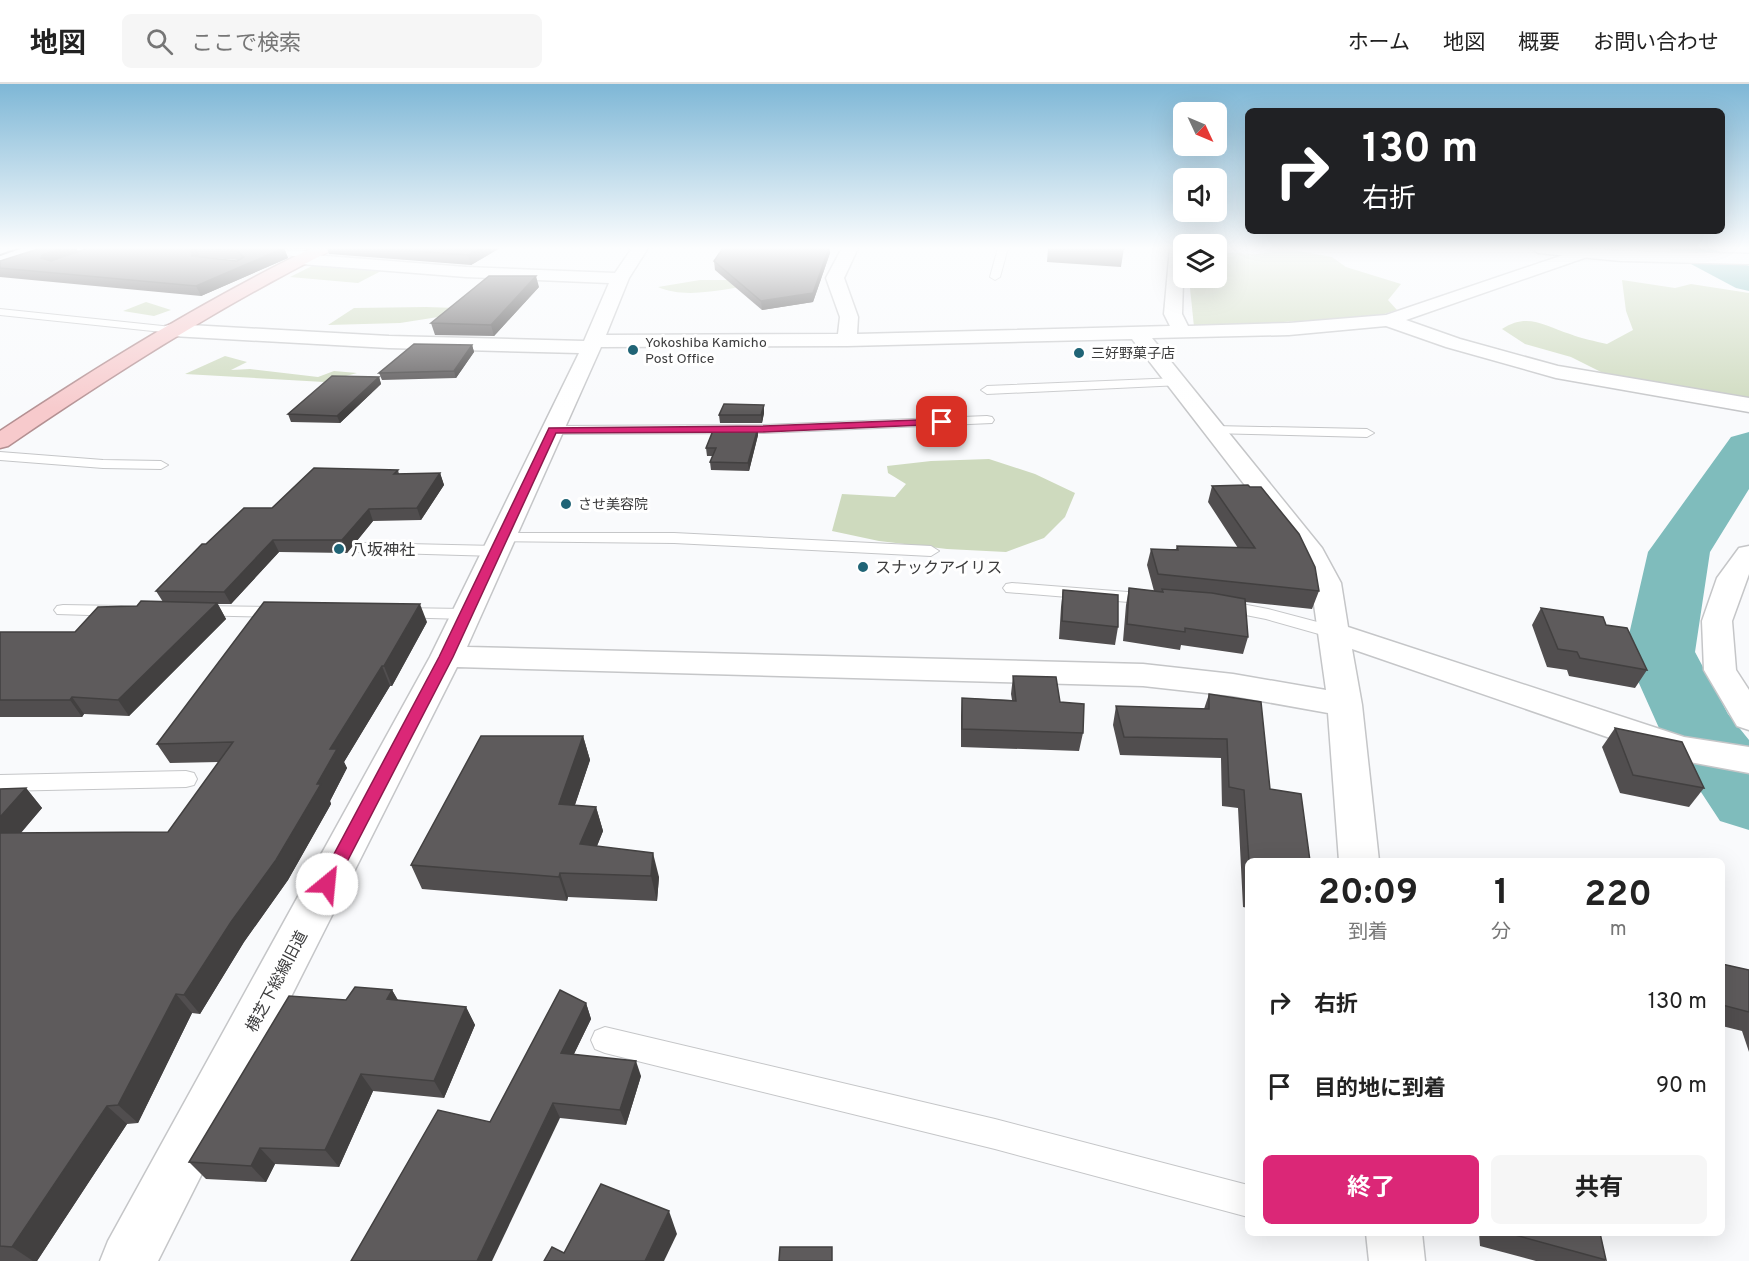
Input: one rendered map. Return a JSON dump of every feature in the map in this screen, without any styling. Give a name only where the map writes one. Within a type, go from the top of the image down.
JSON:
[{"type":"highway","points":[[4,436],[172,330],[222,303]]},
{"type":"street","name":"横芝下総線旧道","points":[[128,1261],[446,657],[609,303]]},
{"type":"street","points":[[845,303],[849,316],[847,340]]},
{"type":"street","points":[[1174,303],[1173,314],[1182,332]]},
{"type":"street","points":[[172,330],[389,342],[592,344],[847,340],[1289,329],[1388,320],[1439,303]]},
{"type":"street","points":[[1388,320],[1453,343],[1556,372],[1749,405]]},
{"type":"street","points":[[1138,333],[1308,548],[1326,584],[1345,705],[1359,858]]},
{"type":"street","points":[[1749,554],[1731,578],[1717,621],[1720,670],[1749,718]]},
{"type":"street","points":[[1333,632],[1681,749],[1749,760]]},
{"type":"street","points":[[446,657],[1143,675],[1233,685],[1345,705]]},
{"type":"lane","points":[[0,312],[172,330]]},
{"type":"lane","points":[[987,390],[1177,382]]},
{"type":"lane","points":[[552,430],[764,429],[987,420]]},
{"type":"lane","points":[[1214,430],[1367,433]]},
{"type":"lane","points":[[0,456],[103,464],[161,465]]},
{"type":"lane","points":[[363,548],[674,538],[931,551]]},
{"type":"lane","points":[[1012,588],[1174,600]]},
{"type":"lane","points":[[1208,603],[1268,614],[1333,632]]},
{"type":"lane","points":[[63,610],[134,611]]},
{"type":"lane","points":[[182,611],[300,612]]},
{"type":"lane","points":[[383,613],[466,614]]},
{"type":"lane","points":[[0,783],[186,779]]},
{"type":"lane","points":[[605,1040],[995,1134],[1245,1200]]},
{"type":"green space","points":[[144,303],[171,310],[154,316],[123,311]]},
{"type":"green space","points":[[1192,303],[1391,303],[1397,310],[1375,317],[1194,327]]},
{"type":"green space","points":[[1625,303],[1749,303],[1749,399],[1605,374],[1571,357],[1525,344],[1502,329],[1520,321],[1536,322],[1607,344],[1633,330]]},
{"type":"green space","points":[[354,308],[489,309],[400,323],[328,325]]},
{"type":"green space","points":[[225,356],[247,362],[231,370],[250,369],[318,377],[334,371],[357,373],[324,382],[185,374]]},
{"type":"green space","points":[[989,459],[1035,474],[1075,493],[1065,517],[1044,538],[1006,552],[947,549],[879,541],[832,531],[842,494],[895,497],[906,484],[888,473],[887,466],[931,461]]},
{"type":"building","points":[[456,303],[511,303],[491,325],[431,323]]},
{"type":"building","points":[[414,344],[472,345],[454,371],[379,373]]},
{"type":"building","points":[[332,376],[379,377],[337,416],[288,414]]},
{"type":"building","points":[[724,404],[764,405],[761,415],[719,415]]},
{"type":"building","points":[[714,428],[758,428],[748,463],[710,462],[716,448],[706,448]]},
{"type":"building","points":[[314,468],[398,470],[394,474],[440,473],[417,508],[369,509],[342,540],[273,540],[224,592],[156,591],[202,544],[206,544],[244,508],[272,508]]},
{"type":"building","points":[[1212,486],[1261,487],[1299,534],[1315,567],[1319,591],[1158,574],[1151,549],[1178,550],[1177,546],[1255,548]]},
{"type":"building","points":[[1129,588],[1163,592],[1162,589],[1212,593],[1245,599],[1248,637],[1185,628],[1185,632],[1127,624]]},
{"type":"building","points":[[1063,590],[1118,595],[1118,627],[1062,621]]},
{"type":"building","points":[[141,601],[217,603],[118,700],[72,697],[70,700],[0,700],[0,632],[75,632],[98,607],[137,606]]},
{"type":"building","points":[[264,602],[420,604],[384,666],[330,749],[337,749],[317,784],[321,784],[276,860],[231,922],[184,995],[176,994],[118,1105],[107,1106],[12,1247],[0,1246],[0,833],[168,832],[233,742],[157,744]]},
{"type":"building","points":[[1541,608],[1603,617],[1606,625],[1627,628],[1647,670],[1580,658],[1577,652],[1558,649]]},
{"type":"building","points":[[1013,676],[1056,677],[1060,702],[1084,704],[1083,733],[962,729],[962,698],[1016,701]]},
{"type":"building","points":[[1209,694],[1261,702],[1270,789],[1301,794],[1310,858],[1249,858],[1244,790],[1229,787],[1227,739],[1124,737],[1116,706],[1209,709]]},
{"type":"building","points":[[1615,728],[1682,742],[1704,788],[1633,775]]},
{"type":"building","points":[[481,736],[583,736],[559,804],[596,807],[580,844],[653,853],[651,876],[560,873],[559,877],[411,865]]},
{"type":"building","points":[[26,788],[0,817],[0,789]]},
{"type":"building","points":[[1725,965],[1749,970],[1749,1012],[1725,1006]]},
{"type":"building","points":[[355,987],[392,990],[387,999],[466,1007],[434,1081],[361,1074],[325,1150],[260,1148],[251,1166],[189,1162],[289,996],[346,1000]]},
{"type":"building","points":[[560,990],[586,1003],[561,1053],[636,1061],[620,1110],[553,1103],[477,1261],[351,1261],[438,1110],[490,1122]]},
{"type":"building","points":[[601,1184],[669,1211],[645,1261],[544,1261],[552,1247],[564,1253]]},
{"type":"building","points":[[1519,1236],[1601,1236],[1606,1260]]},
{"type":"building","points":[[780,1247],[832,1247],[832,1261],[779,1261]]},
{"type":"waterway","points":[[1749,448],[1679,552],[1660,652],[1697,728],[1749,799]]},
{"type":"place","name":"Yokoshiba Kamicho Post Office","points":[[633,350]]},
{"type":"place","name":"三好野菓子店","points":[[1079,353]]},
{"type":"place","name":"させ美容院","points":[[566,504]]},
{"type":"place","name":"八坂神社","points":[[339,549]]},
{"type":"place","name":"スナックアイリス","points":[[863,567]]},
{"type":"route","points":[[327,884],[446,657],[552,430],[764,429],[942,422]]}]
